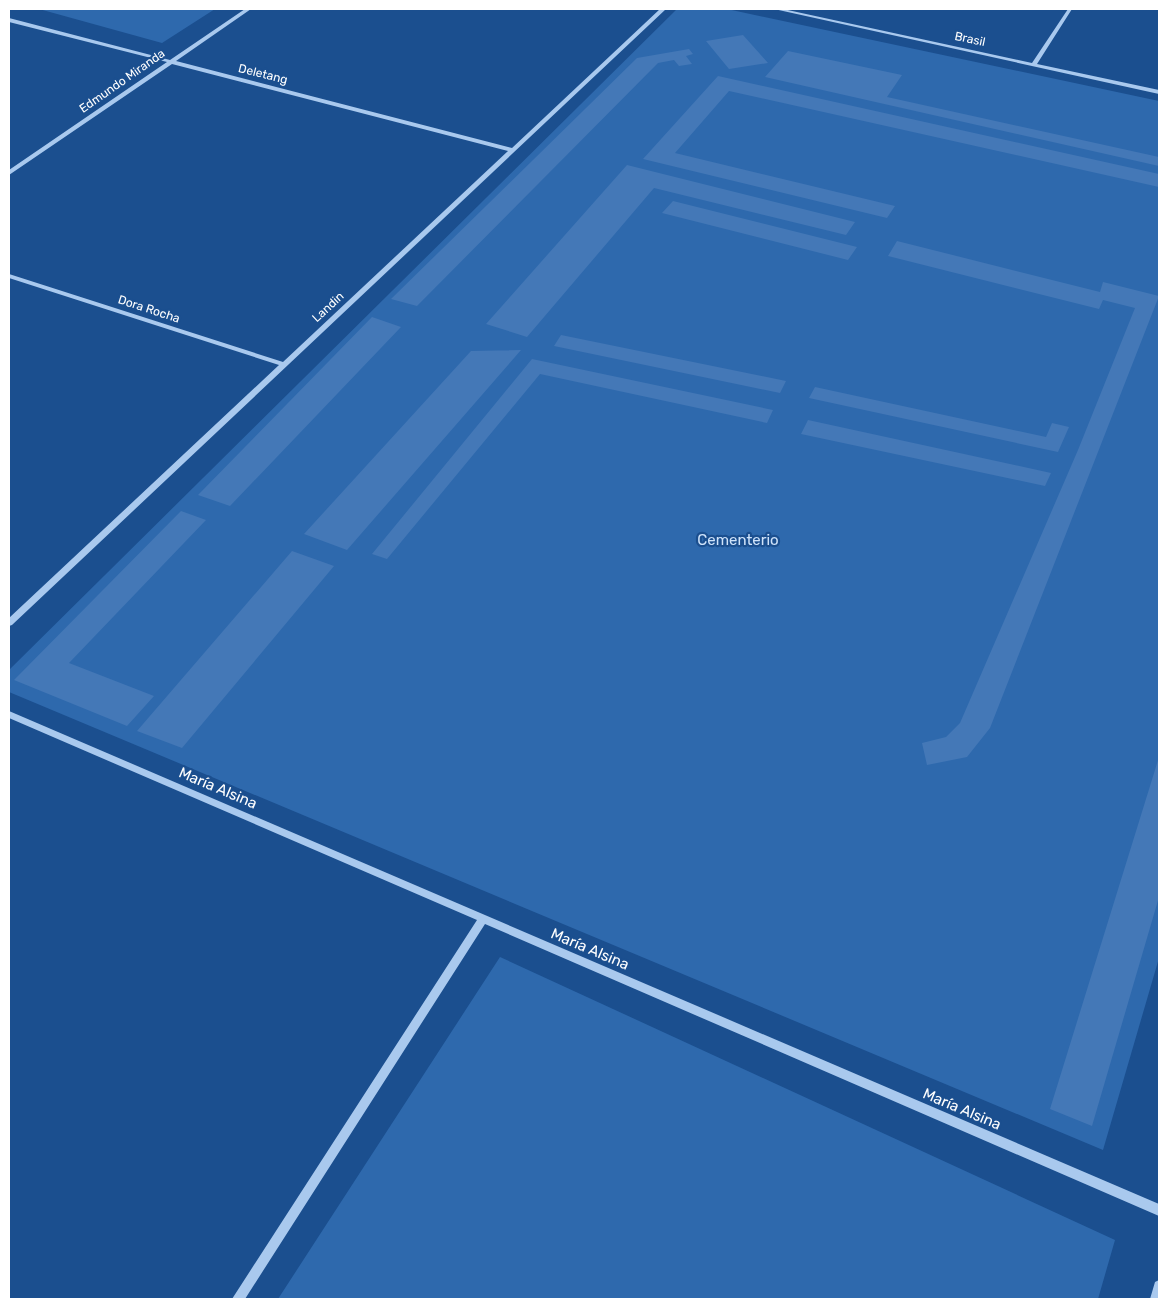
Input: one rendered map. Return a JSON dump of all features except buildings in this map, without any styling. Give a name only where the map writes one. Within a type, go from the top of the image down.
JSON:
[{"type":"street","name":"Edmundo Miranda","points":[[9,173],[248,9]]},
{"type":"street","name":"Landin","points":[[9,623],[663,9]]},
{"type":"street","name":"Brasil","points":[[776,9],[1159,92]]},
{"type":"street","points":[[1034,64],[1070,9]]},
{"type":"street","name":"Deletang","points":[[9,20],[512,150]]},
{"type":"street","name":"Dora Rocha","points":[[9,276],[283,364]]},
{"type":"street","name":"María Alsina","points":[[9,714],[1159,1210]]},
{"type":"street","points":[[238,1299],[482,919]]},
{"type":"street","points":[[1156,1299],[1159,1286]]},
{"type":"green space","points":[[39,9],[215,9],[162,43]]},
{"type":"green space","name":"Cementerio","points":[[677,9],[727,9],[1159,101],[1159,958],[1103,1150],[9,692],[9,670]]},
{"type":"green space","points":[[500,957],[1115,1240],[1098,1299],[278,1299]]}]
